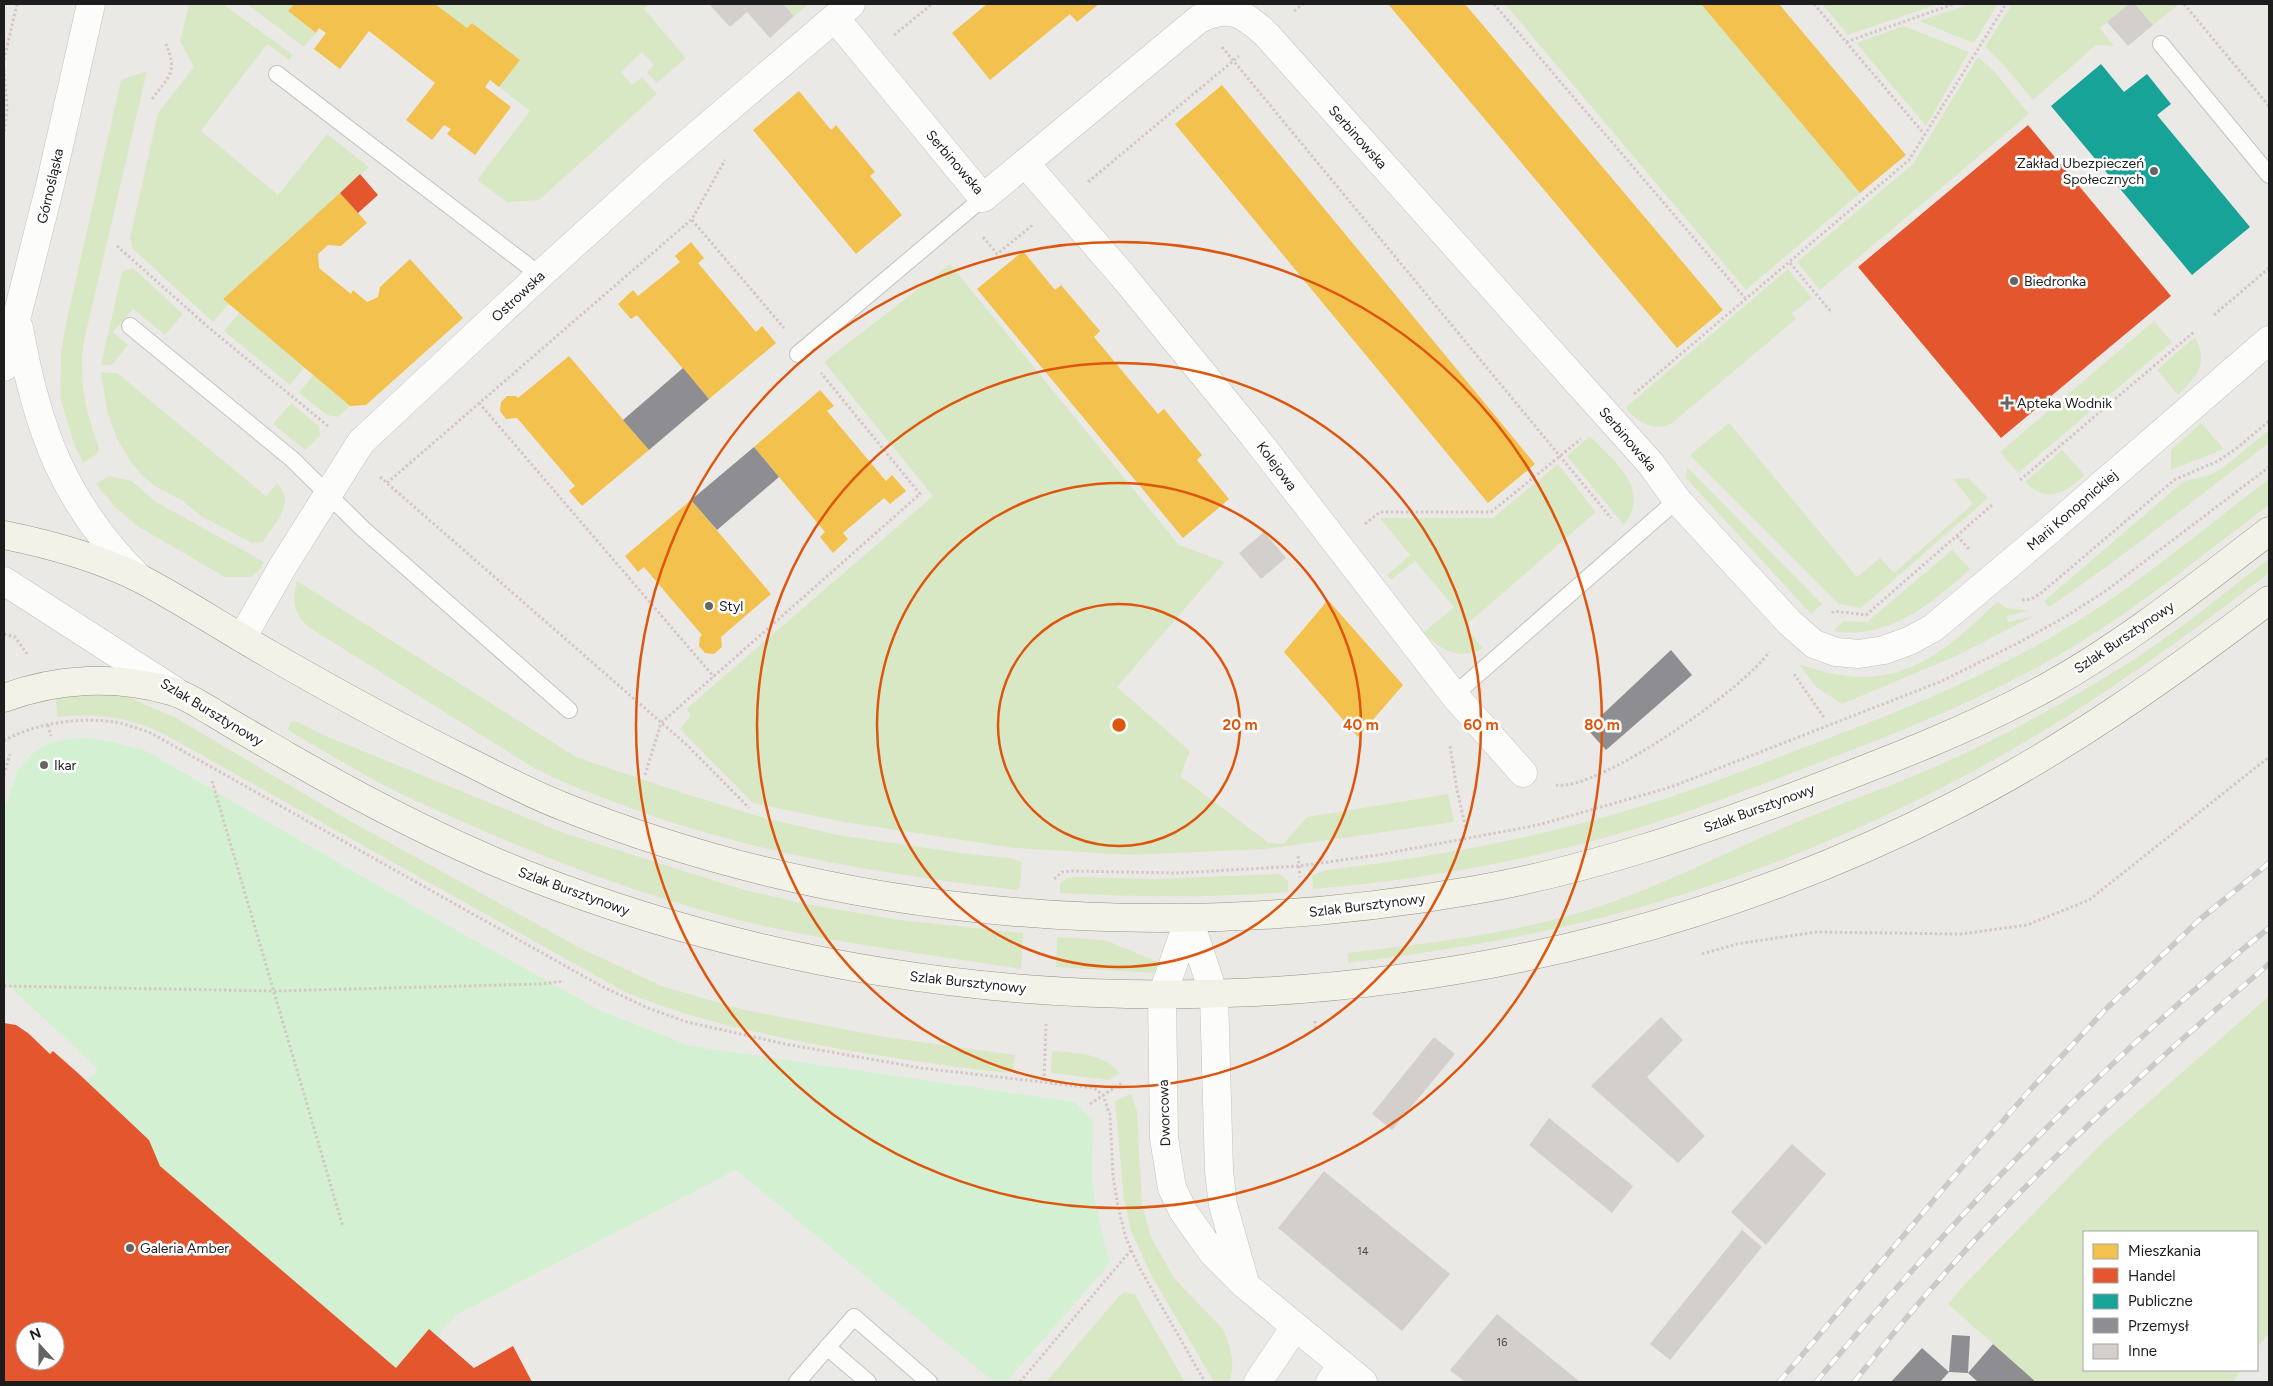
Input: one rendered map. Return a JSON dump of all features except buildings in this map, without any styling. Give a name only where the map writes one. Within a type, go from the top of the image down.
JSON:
[{"type":"main road","name":"Szlak Bursztynowy","points":[[4,535],[29,540],[139,578],[409,732],[554,803],[620,829],[768,873],[852,891],[930,902],[1050,915],[1189,919],[1304,914],[1479,890],[1554,873],[1717,825],[1938,740],[2046,688],[2090,662],[2131,634],[2269,531]]},
{"type":"main road","name":"Szlak Bursztynowy","points":[[177,692],[364,800],[437,836],[523,873],[662,922],[764,948],[840,964],[928,979],[1047,991],[1162,996],[1214,995],[1349,984],[1480,966],[1576,946],[1652,926],[1729,902],[1873,845],[1956,805],[2028,765],[2144,692],[2269,600]]},
{"type":"main road","points":[[4,698],[39,687],[82,680],[125,682],[177,692]]},
{"type":"street","name":"Górnośląska","points":[[4,367],[49,190],[91,4]]},
{"type":"street","name":"Serbinowska","points":[[843,11],[973,206],[1199,18],[1214,11],[1232,12],[1248,18],[1266,34],[1651,464],[1677,500],[1789,622],[1814,644],[1836,652],[1859,654]]},
{"type":"street","name":"Ostrowska","points":[[242,638],[327,495],[361,442],[540,275],[654,172],[843,11]]},
{"type":"street","name":"Kolejowa","points":[[1025,163],[1062,204],[1253,435],[1454,696],[1523,773]]},
{"type":"street","points":[[17,320],[27,374],[40,419],[67,487],[87,519],[113,552],[139,578]]},
{"type":"street","name":"Marii Konopnickiej","points":[[1859,654],[1884,650],[1909,641],[1933,628],[2269,340]]},
{"type":"street","name":"Szlak Bursztynowy","points":[[4,581],[177,692]]},
{"type":"street","points":[[1189,919],[1214,995],[1219,1171],[1223,1205],[1245,1285]]},
{"type":"street","name":"Dworcowa","points":[[1189,919],[1162,996],[1164,1138],[1172,1188],[1196,1232],[1212,1252],[1245,1285],[1295,1327],[1336,1374],[1363,1382]]},
{"type":"street","points":[[1258,1382],[1295,1327]]},
{"type":"lane","points":[[2161,44],[2269,175]]},
{"type":"lane","points":[[277,74],[540,275]]},
{"type":"lane","points":[[800,352],[973,206]]},
{"type":"lane","points":[[130,326],[292,459],[363,530],[569,710]]},
{"type":"lane","points":[[1454,696],[1677,500]]},
{"type":"lane","points":[[797,1382],[854,1317],[929,1382]]},
{"type":"lane","points":[[827,1347],[868,1382]]},
{"type":"path","points":[[4,60],[17,4]]},
{"type":"path","points":[[973,206],[997,254],[1062,204],[1303,4]]},
{"type":"path","points":[[1494,4],[1744,298]]},
{"type":"path","points":[[1814,4],[1926,135]]},
{"type":"path","points":[[1846,42],[1954,4]]},
{"type":"path","points":[[1336,545],[1380,512],[1491,512],[1608,416],[1744,298],[1790,263],[1909,160],[2006,4]]},
{"type":"path","points":[[2184,4],[2269,106]]},
{"type":"path","points":[[1199,18],[1630,542]]},
{"type":"path","points":[[152,99],[170,76],[173,60],[166,44]]},
{"type":"path","points":[[4,69],[7,108],[4,133]]},
{"type":"path","points":[[387,483],[692,220],[726,159]]},
{"type":"path","points":[[645,775],[661,723],[920,494],[692,220]]},
{"type":"path","points":[[117,246],[208,327],[334,430],[387,483],[688,746],[749,808]]},
{"type":"path","points":[[1790,263],[1832,313]]},
{"type":"path","points":[[2214,315],[2269,268]]},
{"type":"path","points":[[2020,480],[2195,331]]},
{"type":"path","points":[[479,404],[714,677]]},
{"type":"path","points":[[2016,599],[2031,599],[2040,594],[2174,480],[2218,461],[2269,421]]},
{"type":"path","points":[[1052,886],[1053,880],[1058,875],[1070,871],[1178,873],[1298,866],[1378,855],[1538,825],[1671,787],[1932,685],[2018,643],[2065,617],[2107,590],[2269,467]]},
{"type":"path","points":[[1827,617],[1834,611],[1866,615],[1992,505]]},
{"type":"path","points":[[1523,773],[1540,782],[1560,786],[1586,781],[1619,766],[1655,744],[1720,697],[1762,663],[1789,622]]},
{"type":"path","points":[[1789,670],[1825,718]]},
{"type":"path","points":[[4,741],[48,725],[79,720],[115,722],[149,732],[601,986],[648,1008],[688,1022],[786,1044],[921,1068],[1086,1085],[1099,1091],[1103,1095],[1110,1115],[1113,1176],[1118,1208],[1126,1238],[1139,1267],[1205,1382]]},
{"type":"path","points":[[4,775],[10,754]]},
{"type":"path","points":[[1702,954],[1738,944],[1816,932],[1961,934],[2027,925],[2089,900],[2269,757]]},
{"type":"path","points":[[212,781],[343,1227]]},
{"type":"path","points":[[1457,790],[1466,829]]},
{"type":"path","points":[[4,986],[274,991],[542,984],[564,981]]},
{"type":"path","points":[[1044,1081],[1045,1055]]},
{"type":"path","points":[[1090,1104],[1123,1082]]},
{"type":"path","points":[[1020,1382],[1131,1250]]},
{"type":"green space","points":[[189,4],[223,4],[293,55],[289,60],[267,44],[201,131],[278,195],[327,134],[369,167],[223,299],[229,304],[213,322],[133,249],[130,238],[158,113],[194,67],[180,41]]},
{"type":"green space","points":[[247,4],[294,4],[288,11],[316,33],[304,47]]},
{"type":"green space","points":[[435,4],[649,4],[644,9],[686,58],[657,83],[647,72],[654,65],[642,52],[621,72],[632,85],[642,77],[657,94],[539,200],[507,202],[477,180],[530,111],[499,87],[520,60],[472,23],[467,28]]},
{"type":"green space","points":[[783,4],[809,4],[794,16]]},
{"type":"green space","points":[[1505,4],[1701,4],[1860,193],[1746,290]]},
{"type":"green space","points":[[1822,4],[1938,4],[1848,35]]},
{"type":"green space","points":[[1971,4],[1998,4],[1974,43],[1919,21]]},
{"type":"green space","points":[[2012,4],[2129,4],[2100,28],[2114,46],[2096,45],[2033,100],[2001,62],[1985,47]]},
{"type":"green space","points":[[2135,4],[2175,4],[2177,6],[2153,25]]},
{"type":"green space","points":[[1904,26],[1969,52],[1926,126],[1856,43]]},
{"type":"green space","points":[[1978,57],[1994,71],[2029,114],[1820,290],[1797,262],[1913,164]]},
{"type":"green space","points":[[147,71],[84,341],[82,369],[84,395],[99,448],[97,454],[83,463],[74,444],[60,397],[61,352],[121,80]]},
{"type":"green space","points":[[950,264],[1179,545],[1225,562],[1117,687],[1190,751],[1180,776],[1269,843],[1283,844],[1307,817],[1448,794],[1454,822],[1266,849],[1130,855],[1014,848],[844,822],[753,803],[680,729],[691,715],[686,709],[933,496],[824,362]]},
{"type":"green space","points":[[133,268],[183,314],[165,335],[133,309],[113,332],[128,345],[112,365],[101,365],[122,272]]},
{"type":"green space","points":[[1788,269],[1812,298],[1792,313],[1796,319],[1672,423],[1665,426],[1652,426],[1635,418],[1625,408]]},
{"type":"green space","points":[[239,313],[305,367],[290,385],[224,331]]},
{"type":"green space","points":[[2154,321],[2172,342],[2018,473],[2000,452]]},
{"type":"green space","points":[[2195,337],[2201,355],[2199,369],[2191,382],[2178,395],[2157,370]]},
{"type":"green space","points":[[101,372],[117,373],[266,496],[277,483],[283,490],[284,505],[282,513],[263,542],[252,543],[201,516],[183,501],[153,485],[142,475],[132,464],[117,439],[107,411]]},
{"type":"green space","points":[[313,375],[350,406],[338,417],[327,415],[299,393]]},
{"type":"green space","points":[[291,403],[319,426],[320,436],[305,450],[273,424]]},
{"type":"green space","points":[[1729,423],[1857,577],[1880,558],[1894,573],[1973,504],[1953,479],[1968,478],[1988,498],[1861,608],[1839,604],[1691,456],[1692,453]]},
{"type":"green space","points":[[2201,423],[2224,449],[2171,470],[2171,450]]},
{"type":"green space","points":[[2269,430],[2269,443],[2105,568],[2049,607],[2044,601],[2184,481],[2210,475],[2224,467]]},
{"type":"green space","points":[[1590,436],[1619,466],[1632,487],[1634,499],[1632,512],[1624,525],[1567,456]]},
{"type":"green space","points":[[2062,450],[2085,475],[2071,487],[2048,494],[2033,489],[2025,482]]},
{"type":"green space","points":[[1558,464],[1596,512],[1465,626],[1483,648],[1467,654],[1459,654],[1436,644],[1423,633],[1454,607],[1415,561],[1391,580],[1387,575],[1410,555],[1380,518],[1493,518]]},
{"type":"green space","points":[[1687,467],[1822,604],[1811,614],[1686,478]]},
{"type":"green space","points":[[109,476],[132,481],[156,502],[264,562],[260,570],[251,577],[225,577],[137,526],[115,507],[96,484]]},
{"type":"green space","points":[[2269,479],[2269,505],[2124,613],[2074,646],[2014,680],[1921,723],[1709,804],[1638,828],[1558,850],[1436,874],[1313,889],[1312,875],[1327,870],[1407,859],[1486,845],[1564,828],[1642,806],[1725,778],[1948,690],[2016,657],[2081,619],[2153,569]]},
{"type":"green space","points":[[1952,550],[1970,569],[1925,606],[1890,625],[1872,630],[1853,633],[1833,631],[1844,621],[1867,622]]},
{"type":"green space","points":[[2269,559],[2269,573],[2144,665],[2092,700],[2007,753],[1883,817],[1819,845],[1754,870],[1688,893],[1621,912],[1554,929],[1503,939],[1348,963],[1348,953],[1499,932],[1588,910],[1645,890],[1823,811],[1948,761],[2046,712],[2137,658],[2176,631]]},
{"type":"green space","points":[[297,581],[576,757],[765,818],[838,835],[1009,858],[1022,862],[1020,887],[1017,890],[968,884],[822,861],[727,839],[680,825],[565,783],[526,763],[310,628],[304,623],[295,606]]},
{"type":"green space","points":[[1997,602],[2007,608],[2029,611],[2007,616],[2008,622],[2034,616],[1954,657],[1842,704],[1816,687],[1799,664],[1831,673],[1859,677],[1885,675],[1908,668],[1930,657],[1952,642]]},
{"type":"green space","points":[[105,693],[128,697],[176,718],[345,818],[582,949],[664,987],[745,1010],[885,1037],[1015,1055],[1013,1070],[1006,1073],[945,1065],[855,1052],[795,1040],[693,1016],[623,991],[164,734],[125,720],[100,716],[58,717],[55,695]]},
{"type":"green space","points":[[291,722],[298,722],[321,734],[564,833],[744,890],[806,904],[899,920],[1023,933],[1021,969],[797,933],[723,916],[642,892],[564,864],[395,791],[291,732],[288,729]]},
{"type":"green space","points":[[89,738],[146,751],[408,903],[601,1011],[691,1046],[1074,1102],[1093,1120],[1092,1182],[1099,1222],[1110,1263],[1006,1382],[994,1382],[736,1170],[456,1315],[437,1336],[429,1330],[396,1368],[160,1166],[149,1140],[87,1081],[98,1069],[4,981],[4,811],[17,771],[31,755],[46,744],[69,739]]},
{"type":"green space","points":[[1282,875],[1288,881],[1288,892],[1174,896],[1060,893],[1060,883],[1067,878],[1075,877],[1157,879]]},
{"type":"green space","points":[[1057,937],[1105,940],[1156,961],[1160,970],[1154,973],[1056,967]]},
{"type":"green space","points":[[2269,996],[2269,1333],[2258,1347],[2258,1231],[2083,1231],[2083,1371],[2240,1371],[2233,1382],[2036,1382],[1948,1304],[1964,1285],[2101,1144]]},
{"type":"green space","points":[[1052,1051],[1089,1055],[1106,1061],[1120,1073],[1109,1080],[1051,1073]]},
{"type":"green space","points":[[1131,1094],[1137,1111],[1142,1205],[1151,1237],[1174,1278],[1223,1329],[1232,1355],[1232,1369],[1229,1382],[1214,1382],[1151,1275],[1131,1231],[1124,1199],[1115,1101]]},
{"type":"green space","points":[[1125,1292],[1135,1295],[1185,1382],[1046,1382],[1119,1296]]},
{"type":"railway","points":[[1779,1382],[1950,1181],[2030,1090],[2105,1010],[2198,921],[2269,863]]},
{"type":"railway","points":[[1816,1382],[1921,1261],[2031,1144],[2147,1032],[2269,928]]},
{"type":"railway","points":[[1854,1382],[1935,1284],[2020,1192],[2124,1091],[2269,964]]},
{"type":"place","name":"Zakład Ubezpieczeń Społecznych","points":[[2154,171]]},
{"type":"place","name":"Biedronka","points":[[2014,281]]},
{"type":"place","name":"Apteka Wodnik","points":[[2007,403]]},
{"type":"place","name":"Styl","points":[[709,606]]},
{"type":"place","name":"Ikar","points":[[44,765]]},
{"type":"place","name":"Galeria Amber","points":[[130,1248]]}]
